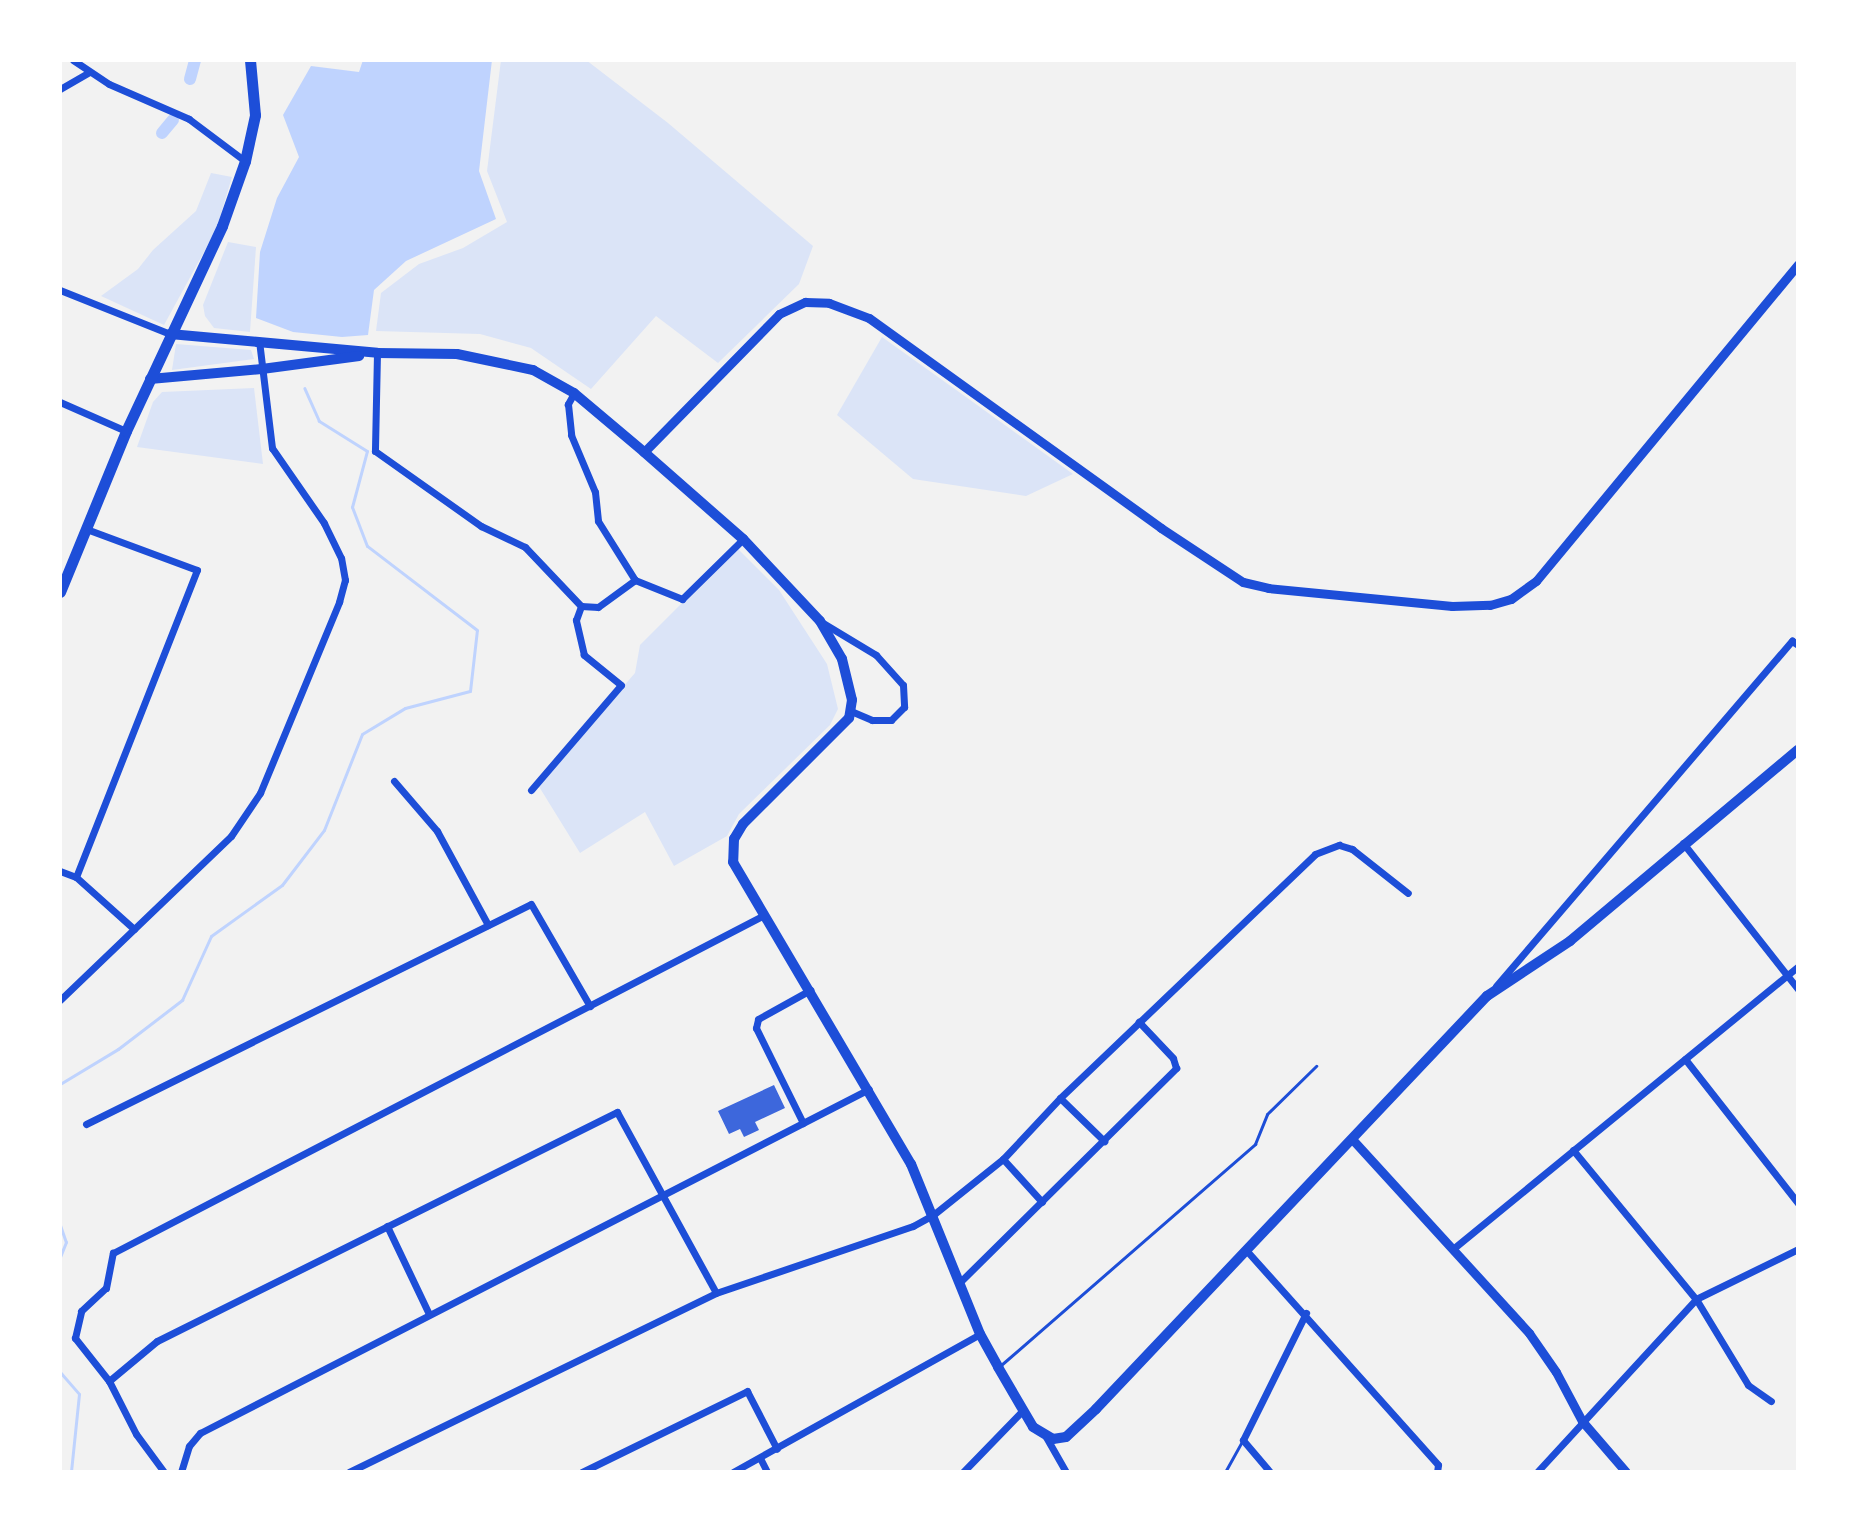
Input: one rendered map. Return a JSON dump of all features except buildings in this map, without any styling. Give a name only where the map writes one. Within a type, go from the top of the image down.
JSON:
[{"type":"main road","points":[[60,592],[126,431],[222,226],[245,161],[255,115],[250,60]]},
{"type":"main road","points":[[170,334],[377,353],[478,356],[533,370],[574,393],[644,452],[743,539],[820,621],[842,659],[851,711],[843,726],[743,824],[734,839],[732,853],[737,873],[810,990],[911,1164],[980,1334],[1033,1427],[1046,1437],[1059,1438],[1071,1433],[1487,996],[1570,941],[1683,843],[1798,750]]},
{"type":"main road","points":[[150,379],[262,369],[377,353]]},
{"type":"street","points":[[73,60],[90,72],[189,119],[245,161]]},
{"type":"street","points":[[60,89],[90,72]]},
{"type":"street","points":[[644,452],[779,314],[796,304],[829,303],[869,318],[1161,528],[1243,582],[1268,588],[1421,603],[1490,605],[1511,599],[1536,581],[1798,264]]},
{"type":"street","points":[[60,290],[170,334]]},
{"type":"street","points":[[60,1000],[231,836],[260,793],[339,602],[345,580],[341,558],[324,523],[272,448],[259,341]]},
{"type":"street","points":[[377,353],[375,451],[481,526],[525,547],[581,606],[598,607],[635,580]]},
{"type":"street","points":[[574,393],[568,404],[571,435],[595,492],[598,521],[635,580],[653,591],[682,599],[743,539]]},
{"type":"street","points":[[60,402],[126,431]]},
{"type":"street","points":[[76,877],[197,570],[86,529]]},
{"type":"street","points":[[531,790],[621,685],[584,655],[576,620],[581,606]]},
{"type":"street","points":[[820,621],[876,655],[903,685],[904,707],[891,720],[872,720],[851,711]]},
{"type":"street","points":[[1487,996],[1795,643]]},
{"type":"street","points":[[394,781],[437,831],[488,925]]},
{"type":"street","points":[[1683,843],[1798,989]]},
{"type":"street","points":[[349,1472],[716,1293],[913,1226],[933,1215],[1003,1159],[1060,1098],[1315,854],[1339,845],[1352,849],[1408,893]]},
{"type":"street","points":[[60,871],[76,877],[134,929]]},
{"type":"street","points":[[86,1124],[531,904],[590,1006]]},
{"type":"street","points":[[164,1472],[136,1434],[109,1381],[75,1338],[81,1311],[106,1288],[113,1253],[764,915]]},
{"type":"street","points":[[1454,1248],[1798,966]]},
{"type":"street","points":[[803,1123],[756,1028],[758,1019],[810,990]]},
{"type":"street","points":[[961,1281],[1176,1068],[1173,1058],[1139,1022]]},
{"type":"street","points":[[1685,1059],[1798,1203]]},
{"type":"street","points":[[181,1472],[189,1446],[200,1433],[869,1089]]},
{"type":"street","points":[[1060,1098],[1104,1141]]},
{"type":"street","points":[[109,1381],[157,1341],[617,1112],[716,1293]]},
{"type":"street","points":[[1352,1139],[1529,1333],[1556,1372],[1582,1421],[1626,1472]]},
{"type":"street","points":[[1573,1150],[1696,1299],[1748,1385],[1771,1401]]},
{"type":"street","points":[[1003,1159],[1042,1202]]},
{"type":"street","points":[[387,1226],[429,1314]]},
{"type":"street","points":[[1537,1472],[1696,1299],[1798,1249]]},
{"type":"street","points":[[1246,1250],[1306,1313],[1438,1468]]},
{"type":"street","points":[[1270,1472],[1243,1440],[1306,1313]]},
{"type":"street","points":[[733,1472],[980,1334]]},
{"type":"street","points":[[582,1472],[747,1391],[777,1449]]},
{"type":"street","points":[[963,1472],[1023,1410]]},
{"type":"street","points":[[1046,1437],[1066,1472]]},
{"type":"street","points":[[760,1458],[767,1472]]},
{"type":"lane","points":[[998,1367],[1255,1144],[1267,1114],[1316,1066]]},
{"type":"lane","points":[[1225,1472],[1243,1440]]},
{"type":"shaded area","points":[[501,60],[586,60],[668,123],[813,246],[799,284],[718,363],[656,316],[591,389],[531,348],[480,334],[376,331],[381,293],[419,264],[463,248],[507,222],[487,171]]},
{"type":"shaded area","points":[[211,173],[232,177],[216,230],[164,325],[101,296],[138,269],[153,250],[196,211]]},
{"type":"shaded area","points":[[228,242],[256,247],[250,332],[214,328],[205,316],[203,305]]},
{"type":"shaded area","points":[[882,337],[1073,474],[1026,496],[913,479],[837,415]]},
{"type":"shaded area","points":[[176,344],[251,350],[254,359],[172,370]]},
{"type":"shaded area","points":[[254,388],[263,464],[137,447],[153,402],[162,392]]},
{"type":"shaded area","points":[[737,548],[779,590],[827,664],[838,709],[830,725],[739,814],[727,836],[674,866],[645,812],[580,853],[538,785],[635,673],[640,645]]},
{"type":"water","points":[[363,60],[492,60],[479,171],[496,219],[406,261],[374,290],[368,335],[342,337],[293,332],[256,318],[260,252],[277,198],[299,157],[283,115],[311,66],[359,72]]},
{"type":"waterway","points":[[190,79],[195,60]]},
{"type":"waterway","points":[[162,133],[173,120]]},
{"type":"waterway","points":[[60,1084],[118,1049],[182,1000],[211,936],[282,885],[324,830],[362,734],[405,708],[470,691],[477,630],[367,546],[352,507],[367,451],[319,421],[304,388]]},
{"type":"waterway","points":[[60,1225],[66,1242],[60,1257]]},
{"type":"waterway","points":[[60,1372],[79,1394],[71,1472]]}]
